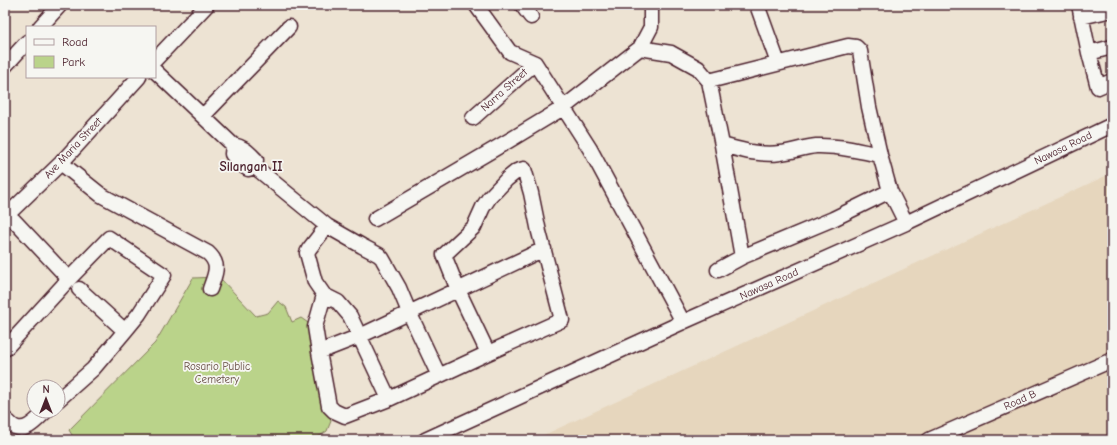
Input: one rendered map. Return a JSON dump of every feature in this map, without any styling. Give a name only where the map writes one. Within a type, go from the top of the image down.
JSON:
[{"type":"street","points":[[41,26],[60,5]]},
{"type":"street","points":[[156,59],[207,5]]},
{"type":"street","points":[[476,5],[510,52],[534,63],[564,108],[590,149],[683,322]]},
{"type":"street","points":[[522,5],[531,17]]},
{"type":"street","points":[[375,219],[564,108],[640,48],[651,27],[651,5]]},
{"type":"street","points":[[757,5],[778,63]]},
{"type":"street","points":[[1112,10],[1080,11],[1098,87],[1112,81]]},
{"type":"street","points":[[203,116],[289,27]]},
{"type":"street","points":[[5,66],[26,43]]},
{"type":"street","points":[[709,82],[848,46],[856,47],[860,51],[869,107],[890,191],[906,223]]},
{"type":"street","points":[[1089,53],[1112,47]]},
{"type":"street","points":[[640,48],[671,53],[698,68],[709,82],[742,257]]},
{"type":"street","name":"Narra Street","points":[[473,118],[534,63]]},
{"type":"street","points":[[156,72],[233,145],[241,146],[248,152],[256,160],[255,167],[327,226],[382,258],[399,288],[439,376]]},
{"type":"street","name":"Ave Maria Street","points":[[6,214],[60,163],[138,78]]},
{"type":"street","name":"Nawasa Road","points":[[424,440],[683,322],[906,223],[1112,125]]},
{"type":"street","points":[[722,145],[747,151],[773,154],[815,146],[829,146],[880,155]]},
{"type":"street","points":[[60,163],[101,195],[208,252],[213,258],[217,270],[210,289]]},
{"type":"street","points":[[324,295],[315,327],[319,352],[329,406],[334,411],[345,416],[389,399],[562,320],[524,169],[517,171],[506,179],[489,198],[474,227],[444,255],[458,290],[488,353]]},
{"type":"street","points":[[718,270],[742,257],[833,219],[890,191]]},
{"type":"street","points":[[6,214],[74,284],[125,331]]},
{"type":"street","points":[[327,226],[308,249],[307,253],[315,282],[324,295],[338,302],[350,316],[389,399]]},
{"type":"street","points":[[5,349],[74,284],[109,238],[164,274],[139,314],[125,331],[93,369],[66,393]]},
{"type":"street","points":[[319,352],[360,336],[544,249]]},
{"type":"street","name":"Road B","points":[[929,440],[1112,360]]},
{"type":"street","points":[[5,419],[15,427],[27,428],[37,419]]},
{"type":"shaded area","points":[[1112,173],[1112,440],[533,440]]},
{"type":"green space","name":"Rosario Public Cemetery","points":[[219,277],[256,316],[268,313],[278,301],[286,307],[292,322],[301,318],[311,325],[331,421],[327,431],[314,440],[75,440],[69,430],[155,343],[193,278]]},
{"type":"district","name":"Silangan II","points":[[251,166]]}]
